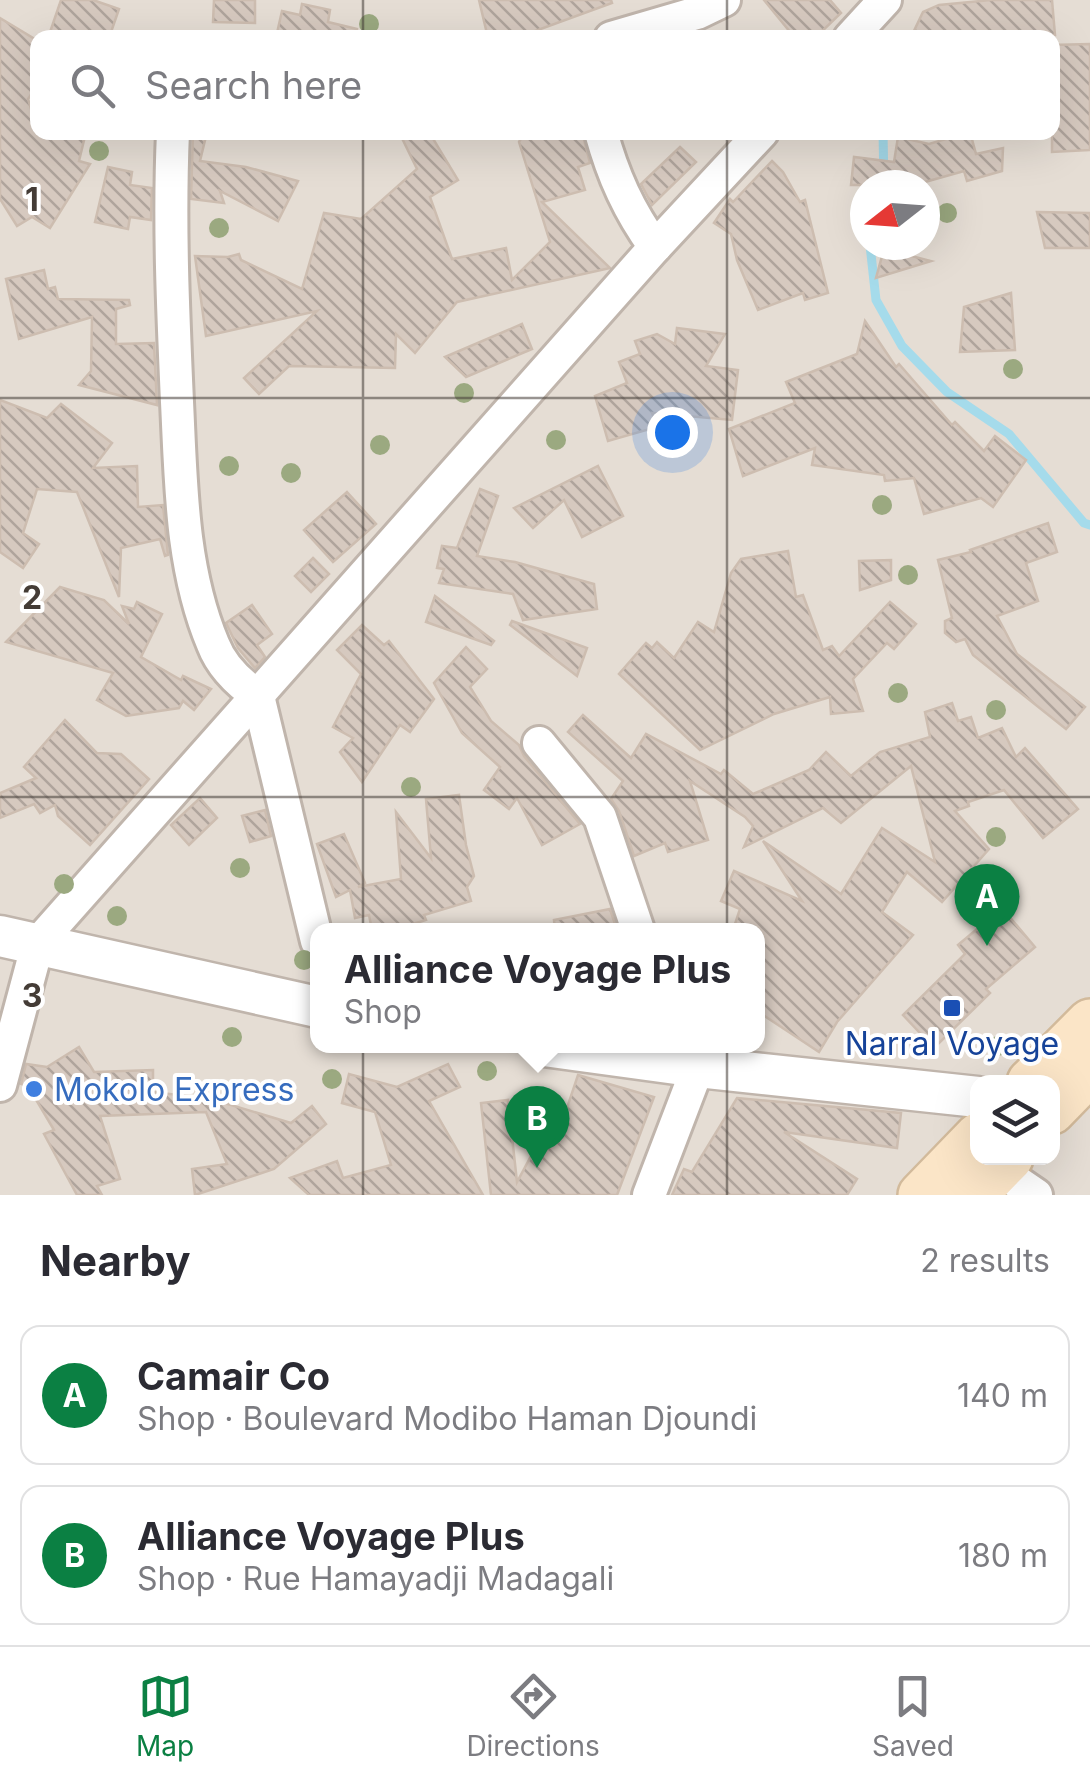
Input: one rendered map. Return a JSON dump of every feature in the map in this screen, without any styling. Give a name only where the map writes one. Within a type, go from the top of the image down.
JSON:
[{"type":"main road","points":[[1060,1096],[1090,1022]]},
{"type":"main road","points":[[1060,1100],[1090,1072]]},
{"type":"main road","points":[[921,1195],[975,1165]]},
{"type":"street","points":[[639,30],[697,13],[724,0]]},
{"type":"street","points":[[857,30],[885,0]]},
{"type":"street","points":[[173,140],[174,338],[183,516],[196,588],[214,647],[234,676],[258,696],[313,923]]},
{"type":"street","points":[[603,140],[626,204],[655,248]]},
{"type":"street","points":[[0,1084],[19,940],[258,696],[755,140]]},
{"type":"street","points":[[539,744],[600,817],[636,923]]},
{"type":"street","points":[[19,940],[310,1005]]},
{"type":"street","points":[[655,1053],[698,1067],[970,1097]]},
{"type":"street","points":[[649,1195],[698,1067]]},
{"type":"street","points":[[991,1165],[1036,1195]]},
{"type":"shaded area","points":[[0,0],[1090,0],[1090,1195],[0,1195]]},
{"type":"building","points":[[61,0],[93,0],[119,9],[112,30],[51,30]]},
{"type":"building","points":[[214,0],[255,0],[255,23],[213,22]]},
{"type":"building","points":[[479,0],[612,3],[538,30],[486,30]]},
{"type":"building","points":[[764,0],[830,0],[841,13],[823,30],[788,30]]},
{"type":"building","points":[[1052,0],[1055,30],[914,30],[923,12],[939,5]]},
{"type":"building","points":[[302,4],[330,10],[328,22],[357,30],[278,30],[282,11],[300,15]]},
{"type":"building","points":[[0,18],[30,36],[30,140],[84,140],[79,161],[90,164],[50,228],[32,217],[17,226],[0,199]]},
{"type":"building","points":[[1090,44],[1090,150],[1052,152],[1052,140],[1060,140],[1060,45]]},
{"type":"building","points":[[193,140],[205,140],[200,161],[246,167],[298,181],[278,221],[220,191],[224,203],[191,199]]},
{"type":"building","points":[[403,140],[434,140],[458,180],[430,197],[452,259],[506,248],[512,280],[550,242],[519,142],[584,140],[590,163],[578,167],[585,190],[542,202],[610,268],[457,302],[415,353],[396,334],[395,368],[289,366],[259,394],[244,378],[317,311],[206,336],[195,256],[239,254],[241,260],[302,289],[324,213],[361,219],[417,169]]},
{"type":"building","points":[[898,140],[929,144],[972,140],[976,154],[1003,148],[1002,171],[967,181],[964,171],[940,178],[940,170],[853,170],[854,157],[894,162]]},
{"type":"building","points":[[680,147],[696,162],[652,205],[641,184]]},
{"type":"building","points":[[772,161],[800,202],[805,200],[828,293],[805,300],[803,293],[758,310],[737,260],[731,234],[714,223],[730,199],[733,202]]},
{"type":"building","points":[[108,167],[132,172],[130,185],[152,188],[151,220],[130,217],[128,229],[95,222]]},
{"type":"building","points":[[1037,212],[1090,213],[1090,248],[1045,248]]},
{"type":"building","points":[[881,260],[931,261],[876,278]]},
{"type":"building","points":[[44,270],[48,289],[55,287],[58,299],[129,300],[130,305],[116,309],[116,344],[154,343],[157,405],[79,385],[91,371],[92,317],[19,339],[6,279]]},
{"type":"building","points":[[1011,293],[1015,350],[960,352],[964,307]]},
{"type":"building","points":[[865,321],[896,367],[899,364],[952,425],[955,422],[984,451],[995,436],[1026,460],[993,507],[981,498],[924,514],[914,478],[885,481],[884,475],[812,465],[815,448],[743,476],[729,429],[795,403],[786,382],[857,354]]},
{"type":"building","points":[[522,324],[532,349],[466,377],[445,357]]},
{"type":"building","points":[[677,328],[725,334],[706,366],[738,370],[732,420],[652,413],[657,427],[608,441],[595,396],[627,383],[619,362],[640,354],[635,341],[657,334],[675,344]]},
{"type":"building","points":[[0,400],[47,418],[61,404],[112,443],[93,468],[137,466],[138,507],[163,505],[168,555],[165,556],[160,539],[121,548],[119,597],[77,492],[37,489],[23,533],[39,544],[23,568],[0,552]]},
{"type":"building","points":[[598,466],[623,516],[582,537],[564,500],[533,528],[514,508]]},
{"type":"building","points":[[480,489],[498,496],[477,556],[515,562],[594,584],[597,609],[523,620],[513,594],[439,583],[444,569],[437,568],[442,546],[457,548]]},
{"type":"building","points":[[347,492],[376,524],[333,562],[304,530]]},
{"type":"building","points":[[1048,523],[1057,552],[1026,563],[1038,601],[997,616],[1017,654],[1085,707],[1066,729],[973,655],[965,639],[956,642],[945,633],[945,621],[952,618],[938,560]]},
{"type":"building","points":[[788,551],[796,597],[803,595],[823,650],[832,646],[839,656],[890,602],[916,624],[894,649],[887,643],[853,679],[863,711],[831,714],[830,697],[774,714],[700,750],[619,674],[646,643],[652,648],[657,642],[674,658],[698,622],[714,632],[731,573],[741,559]]},
{"type":"building","points":[[313,558],[329,574],[311,592],[295,576]]},
{"type":"building","points":[[891,560],[891,580],[860,590],[859,561]]},
{"type":"building","points":[[60,587],[104,600],[129,624],[122,606],[134,609],[137,602],[162,614],[141,657],[181,680],[183,676],[211,689],[194,710],[183,701],[179,708],[126,716],[97,700],[113,673],[6,642]]},
{"type":"building","points":[[435,596],[494,641],[491,645],[426,622]]},
{"type":"building","points":[[252,605],[272,634],[257,645],[265,657],[255,668],[238,648],[226,623]]},
{"type":"building","points":[[512,621],[587,648],[577,676],[510,625]]},
{"type":"building","points":[[362,625],[384,645],[389,641],[434,699],[410,732],[400,725],[362,782],[340,752],[353,738],[333,727],[361,674],[337,650]]},
{"type":"building","points":[[466,647],[487,669],[470,687],[491,721],[519,745],[580,824],[542,845],[517,798],[509,809],[484,790],[500,767],[462,733],[434,683]]},
{"type":"building","points":[[952,703],[958,721],[971,717],[978,738],[1002,728],[1016,757],[1025,748],[1078,809],[1043,838],[1004,790],[968,802],[969,806],[955,811],[989,849],[942,902],[907,872],[882,912],[913,935],[837,1022],[819,1052],[765,1016],[765,923],[735,923],[740,909],[721,901],[734,871],[802,901],[763,841],[841,894],[882,828],[935,862],[911,766],[841,823],[823,808],[744,847],[753,826],[690,781],[708,840],[668,852],[665,843],[634,856],[611,799],[623,781],[568,732],[583,715],[631,758],[646,734],[721,774],[724,770],[753,794],[809,770],[826,752],[851,776],[880,752],[930,737],[925,712]]},
{"type":"building","points":[[65,720],[97,753],[121,754],[149,779],[90,845],[58,816],[55,805],[40,813],[34,804],[0,818],[0,793],[36,778],[24,767]]},
{"type":"building","points":[[459,795],[474,876],[467,887],[471,901],[424,915],[426,920],[416,923],[371,923],[369,915],[355,918],[350,890],[336,897],[317,844],[344,834],[365,883],[358,887],[401,879],[396,812],[431,858],[426,799]]},
{"type":"building","points":[[200,798],[217,818],[189,845],[171,825]]},
{"type":"building","points":[[265,810],[271,836],[250,842],[242,816]]},
{"type":"building","points":[[1002,908],[1035,947],[986,989],[990,993],[934,1048],[903,1015],[965,954],[958,945]]},
{"type":"building","points":[[610,909],[615,923],[554,923]]},
{"type":"building","points":[[79,1047],[94,1072],[153,1070],[153,1092],[211,1099],[291,1123],[312,1106],[326,1124],[274,1169],[195,1195],[192,1169],[227,1164],[206,1112],[100,1116],[120,1179],[97,1186],[102,1195],[77,1195],[44,1134],[54,1130],[28,1086],[21,1084],[26,1064],[47,1067]]},
{"type":"building","points":[[448,1064],[460,1087],[429,1101],[483,1195],[309,1195],[290,1178],[337,1161],[343,1178],[391,1165],[375,1112],[342,1103],[349,1074],[397,1087]]},
{"type":"building","points":[[578,1075],[654,1097],[617,1195],[491,1195],[481,1103],[508,1100],[517,1182],[552,1117],[562,1123]]},
{"type":"building","points":[[737,1098],[901,1113],[897,1148],[784,1132],[857,1179],[847,1195],[672,1195],[684,1169],[692,1172]]},
{"type":"waterway","points":[[883,140],[884,170]]},
{"type":"waterway","points":[[872,260],[876,300],[902,346],[947,392],[1009,434],[1084,523],[1090,525]]},
{"type":"place","name":"Camair Co","points":[[987,946]]},
{"type":"place","name":"Narral Voyage","points":[[952,1008]]},
{"type":"place","name":"Mokolo Express","points":[[34,1089]]},
{"type":"place","name":"Alliance Voyage Plus","points":[[537,1168]]}]
